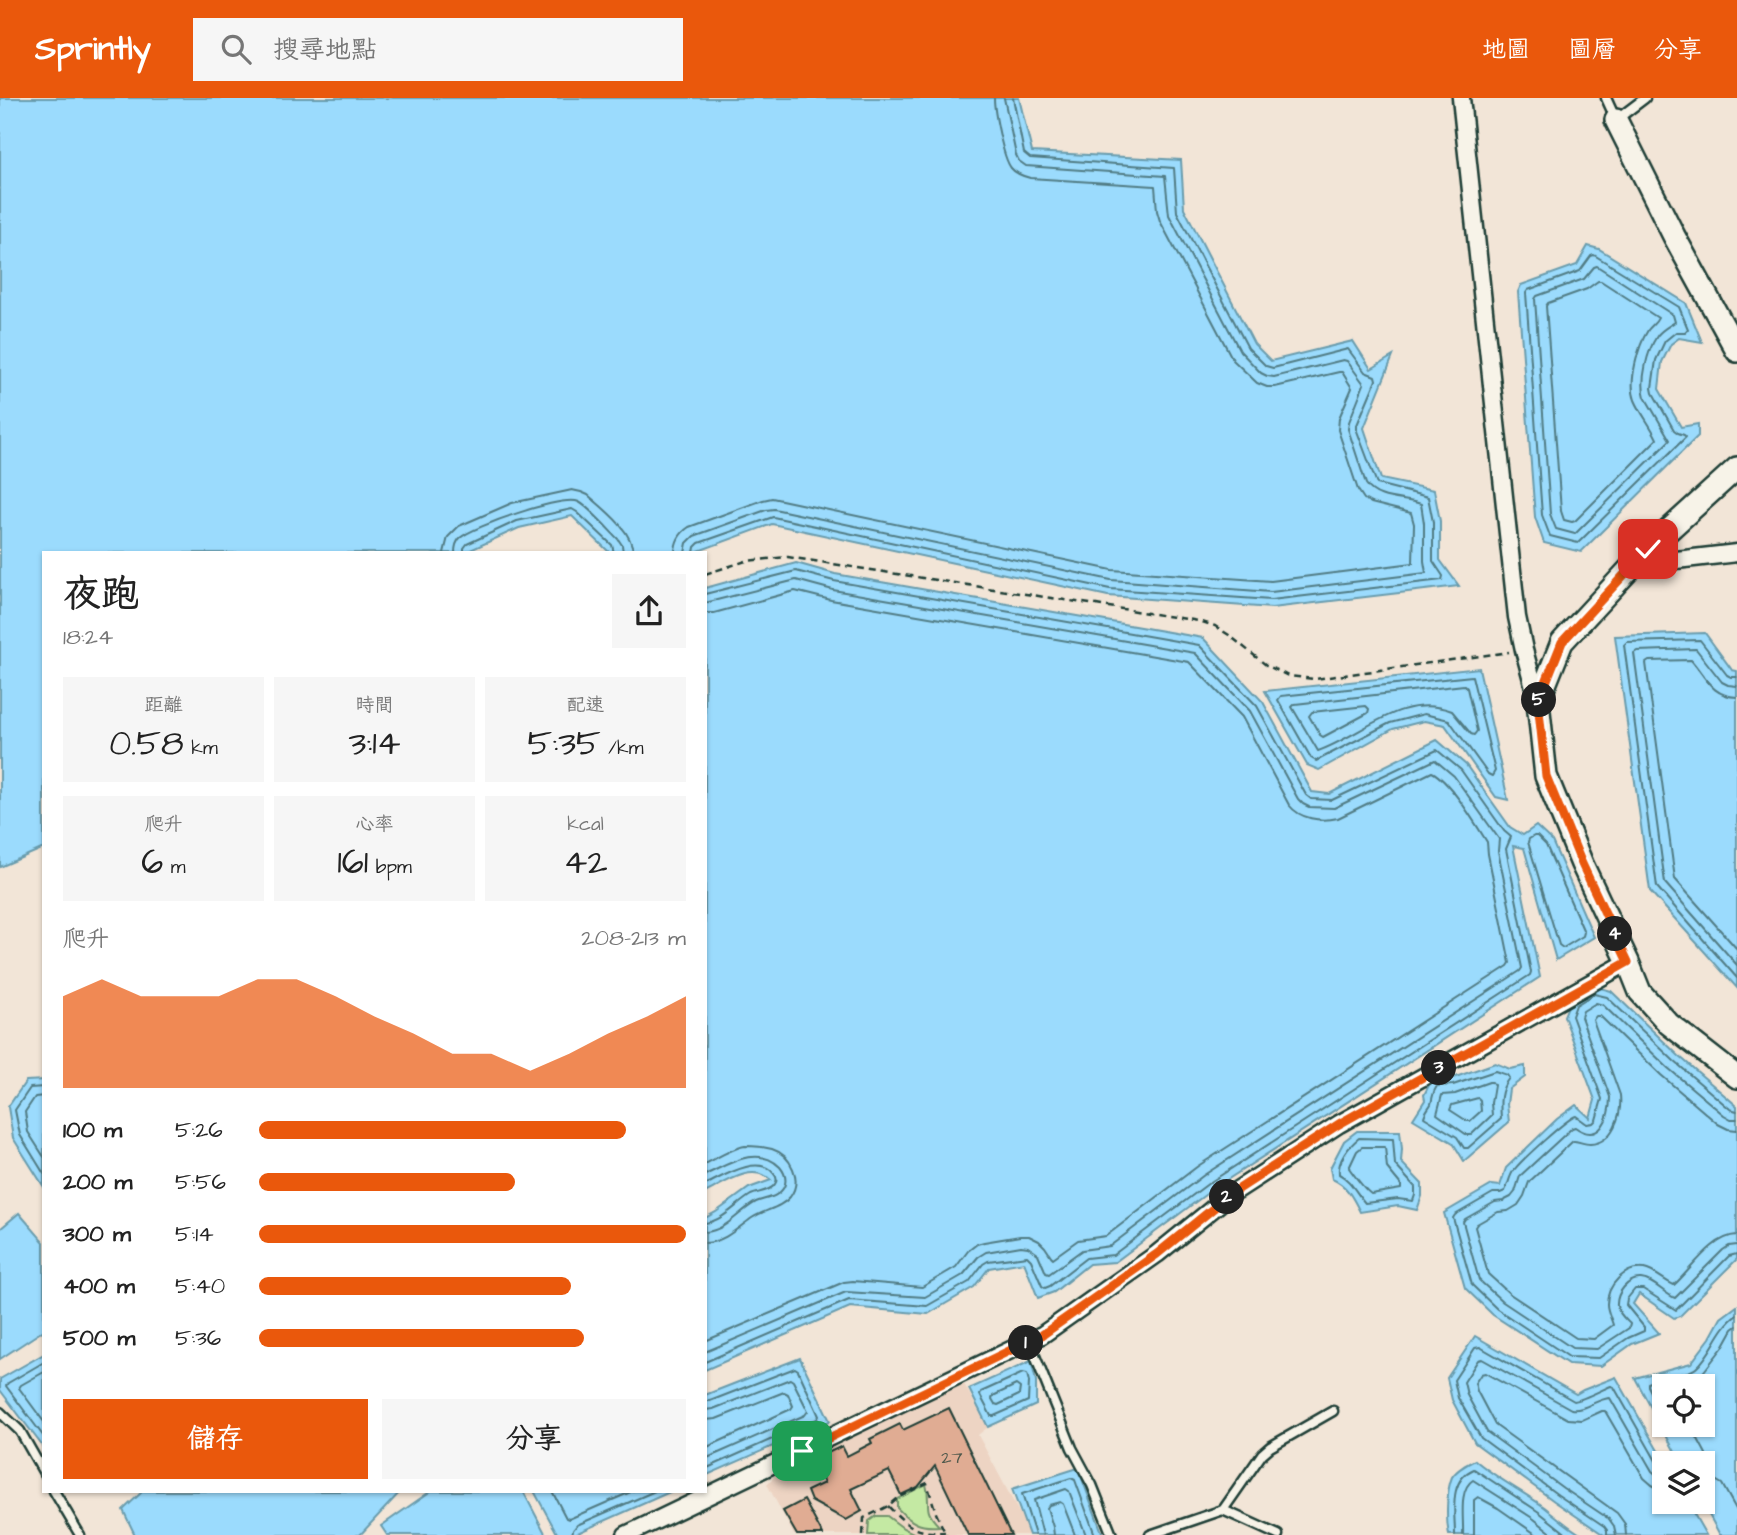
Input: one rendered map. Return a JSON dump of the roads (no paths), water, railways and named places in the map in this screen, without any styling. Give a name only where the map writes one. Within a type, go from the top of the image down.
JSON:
[{"type":"main road","points":[[1616,120],[1674,236],[1737,351]]},
{"type":"main road","points":[[1737,468],[1648,549],[1562,642],[1538,702],[1546,776],[1582,864],[1640,992],[1669,1024],[1737,1077]]},
{"type":"street","points":[[1461,98],[1517,617],[1538,702]]},
{"type":"street","points":[[1633,565],[1737,553]]},
{"type":"street","points":[[626,1535],[1042,1335],[1157,1254],[1231,1194],[1339,1124],[1628,962]]},
{"type":"lane","points":[[1606,98],[1616,120],[1646,98]]},
{"type":"lane","points":[[1029,1341],[1072,1448],[1092,1485],[1112,1535]]},
{"type":"lane","points":[[1150,1535],[1223,1510],[1262,1454],[1334,1411]]},
{"type":"lane","points":[[0,1412],[20,1431],[42,1470]]},
{"type":"lane","points":[[55,1493],[80,1535]]},
{"type":"lane","points":[[1223,1510],[1278,1535]]},
{"type":"water","points":[[0,98],[1019,98],[1032,152],[1181,160],[1184,208],[1254,344],[1271,361],[1353,341],[1371,369],[1393,356],[1364,428],[1381,479],[1434,490],[1440,521],[1440,560],[1459,586],[1272,608],[1108,596],[772,524],[698,551],[608,551],[572,516],[519,528],[468,551],[42,551],[42,849],[0,867]]},
{"type":"water","points":[[1588,246],[1599,249],[1686,303],[1702,342],[1679,338],[1671,344],[1662,362],[1659,389],[1681,427],[1698,424],[1698,436],[1581,552],[1544,543],[1535,517],[1518,292],[1521,285],[1577,265]]},
{"type":"water","points":[[796,563],[835,574],[1203,638],[1263,702],[1312,792],[1329,794],[1437,740],[1466,765],[1510,827],[1523,835],[1536,826],[1552,841],[1594,937],[1556,960],[1524,848],[1513,846],[1540,977],[1213,1189],[1115,1262],[1089,1264],[1054,1292],[1038,1298],[1024,1262],[989,1268],[974,1287],[928,1314],[850,1307],[707,1369],[707,1217],[749,1188],[771,1180],[764,1175],[747,1174],[707,1192],[707,587]]},
{"type":"water","points":[[1705,633],[1732,670],[1737,671],[1737,988],[1650,891],[1615,636]]},
{"type":"water","points":[[1479,668],[1508,800],[1496,797],[1445,725],[1424,721],[1393,729],[1319,770],[1307,765],[1265,691]]},
{"type":"water","points":[[1594,986],[1611,991],[1679,1056],[1737,1106],[1737,1259],[1680,1316],[1674,1318],[1639,1294],[1633,1304],[1659,1333],[1632,1344],[1601,1366],[1568,1364],[1493,1315],[1465,1288],[1444,1213],[1492,1185],[1500,1186],[1506,1168],[1557,1119],[1576,1105],[1590,1118],[1595,1100],[1564,1016],[1570,1001]]},
{"type":"water","points":[[1495,1063],[1510,1069],[1525,1066],[1525,1077],[1509,1089],[1509,1122],[1464,1161],[1453,1143],[1413,1119],[1425,1100],[1424,1095],[1432,1079],[1450,1079]]},
{"type":"water","points":[[42,1080],[42,1184],[13,1138],[8,1107],[26,1081]]},
{"type":"water","points":[[1357,1131],[1400,1131],[1401,1162],[1422,1184],[1422,1196],[1417,1210],[1398,1206],[1360,1212],[1346,1188],[1332,1179],[1330,1168],[1344,1141]]},
{"type":"water","points":[[19,1213],[42,1240],[42,1331],[0,1359],[0,1229]]},
{"type":"water","points":[[1737,1306],[1737,1535],[1720,1535],[1709,1514],[1715,1514],[1715,1451],[1675,1451],[1667,1437],[1715,1437],[1715,1374],[1652,1374],[1652,1409],[1635,1378],[1691,1363],[1721,1318]]},
{"type":"water","points":[[1475,1336],[1576,1394],[1616,1377],[1658,1451],[1652,1451],[1652,1514],[1694,1514],[1706,1535],[1604,1535],[1475,1443],[1452,1400],[1447,1378]]},
{"type":"water","points":[[42,1355],[42,1445],[0,1390],[0,1379]]},
{"type":"water","points":[[800,1358],[830,1421],[707,1475],[707,1394]]},
{"type":"water","points":[[1031,1361],[1036,1381],[1036,1405],[988,1427],[969,1389]]},
{"type":"water","points":[[1475,1460],[1582,1535],[1449,1535],[1447,1506],[1452,1477],[1459,1469]]},
{"type":"water","points":[[1078,1468],[1103,1535],[1029,1535],[1012,1489]]},
{"type":"water","points":[[141,1493],[399,1493],[360,1535],[135,1535],[123,1510]]},
{"type":"water","points":[[428,1493],[524,1493],[546,1535],[387,1535],[381,1526]]},
{"type":"water","points":[[535,1493],[668,1493],[573,1535],[558,1535]]}]
